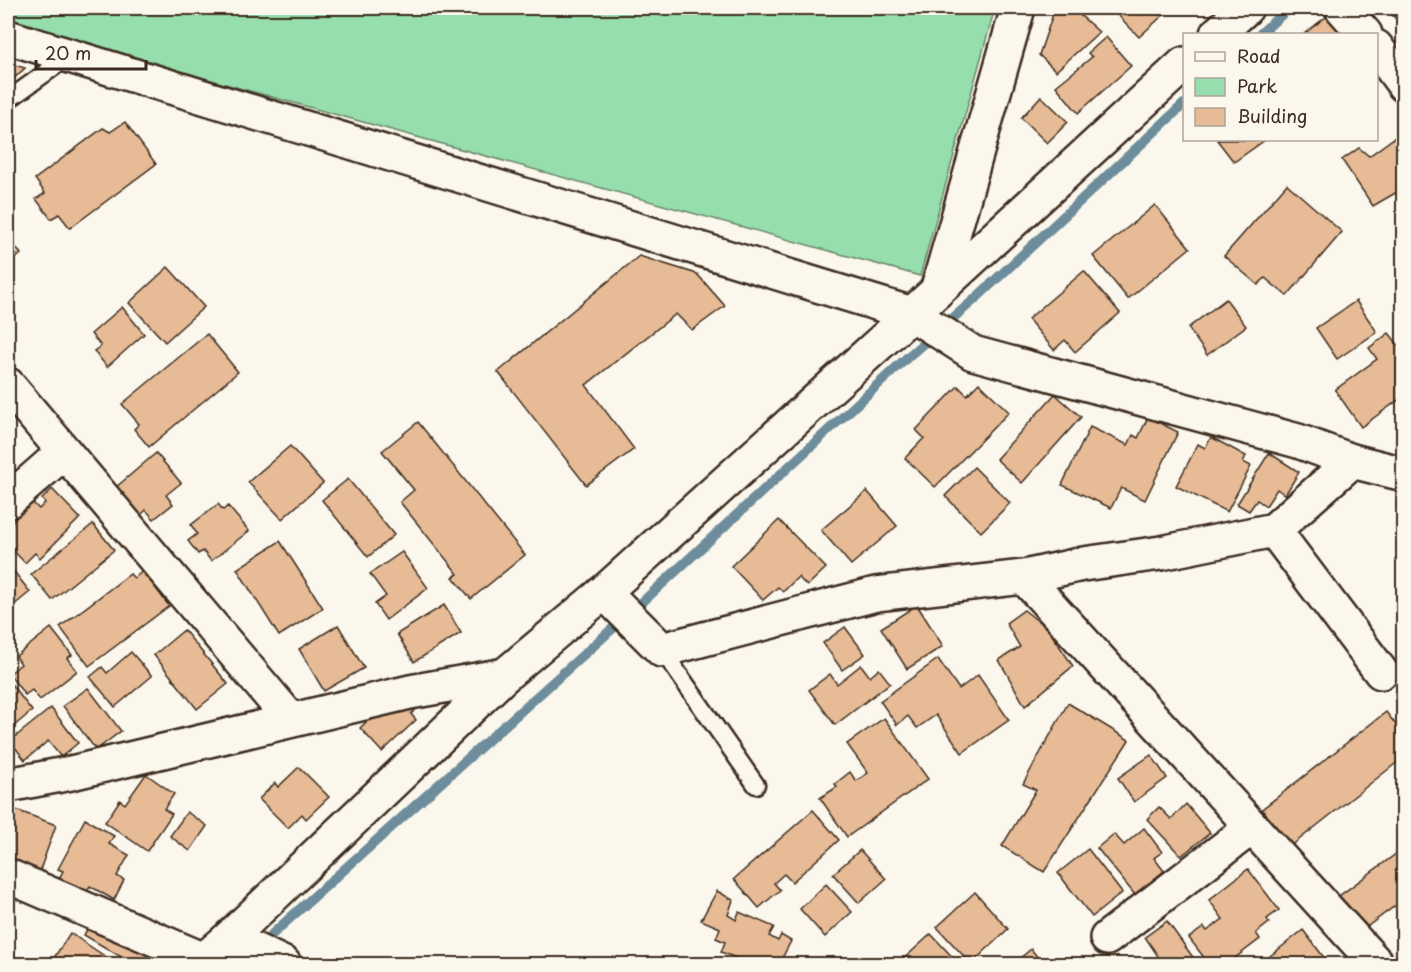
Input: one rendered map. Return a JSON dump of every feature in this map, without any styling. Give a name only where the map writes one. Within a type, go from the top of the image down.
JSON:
[{"type":"street","points":[[937,291],[1018,8]]},
{"type":"street","points":[[1218,33],[1246,8]]},
{"type":"street","points":[[1342,8],[1364,33]]},
{"type":"street","points":[[8,37],[917,318],[973,353],[1298,441],[1352,461],[1404,474]]},
{"type":"street","points":[[1378,48],[1404,85]]},
{"type":"street","points":[[8,876],[201,962],[234,941],[505,675],[609,597],[917,318],[937,291],[1183,66]]},
{"type":"street","points":[[8,386],[291,720]]},
{"type":"street","points":[[8,501],[64,452]]},
{"type":"street","points":[[609,597],[651,639],[876,594],[1024,577],[1083,564],[1161,553],[1274,530],[1352,461]]},
{"type":"street","points":[[1274,530],[1381,672]]},
{"type":"street","points":[[1024,577],[1377,964]]},
{"type":"street","points":[[8,785],[71,773],[410,693],[505,675]]},
{"type":"street","points":[[1107,938],[1252,827]]},
{"type":"street","points":[[234,941],[278,961]]},
{"type":"lane","points":[[8,100],[70,56]]},
{"type":"lane","points":[[651,639],[756,785]]},
{"type":"green space","points":[[8,8],[995,8],[920,276],[8,24]]},
{"type":"building","points":[[1055,8],[1072,8],[1099,32],[1056,71],[1039,55]]},
{"type":"building","points":[[1111,8],[1171,8],[1139,37]]},
{"type":"building","points":[[1386,8],[1404,8],[1404,11],[1395,18]]},
{"type":"building","points":[[1327,16],[1341,33],[1305,33]]},
{"type":"building","points":[[1106,37],[1131,66],[1078,113],[1056,86],[1092,57],[1088,53]]},
{"type":"building","points":[[8,63],[25,68],[8,84]]},
{"type":"building","points":[[1041,96],[1068,122],[1047,143],[1021,118]]},
{"type":"building","points":[[125,122],[156,164],[70,228],[59,214],[51,219],[36,199],[45,193],[35,179],[103,128],[110,132]]},
{"type":"building","points":[[1402,132],[1404,135],[1404,188],[1373,206],[1342,160],[1359,148],[1369,156]]},
{"type":"building","points":[[1218,141],[1264,141],[1234,162]]},
{"type":"building","points":[[1287,184],[1342,232],[1287,296],[1265,278],[1258,285],[1224,256]]},
{"type":"building","points":[[1155,205],[1190,248],[1128,299],[1093,256]]},
{"type":"building","points":[[8,237],[21,254],[8,265]]},
{"type":"building","points":[[639,256],[697,274],[725,306],[692,330],[676,314],[586,385],[634,449],[586,485],[498,372]]},
{"type":"building","points":[[168,267],[204,307],[165,342],[129,303]]},
{"type":"building","points":[[1084,271],[1120,313],[1075,352],[1065,340],[1054,350],[1028,319]]},
{"type":"building","points":[[1226,299],[1246,326],[1207,355],[1188,328]]},
{"type":"building","points":[[1356,301],[1377,332],[1337,359],[1316,328]]},
{"type":"building","points":[[122,307],[144,334],[107,367],[94,351],[101,346],[91,334]]},
{"type":"building","points":[[1389,333],[1404,352],[1404,396],[1361,427],[1335,390],[1377,359],[1369,348]]},
{"type":"building","points":[[207,334],[238,372],[149,447],[134,429],[139,424],[122,404]]},
{"type":"building","points":[[979,383],[1009,412],[935,487],[905,458],[924,438],[916,430],[958,386],[967,395]]},
{"type":"building","points":[[1055,394],[1081,417],[1022,483],[996,459]]},
{"type":"building","points":[[1148,417],[1178,432],[1145,500],[1121,488],[1111,508],[1062,485],[1090,427],[1128,445],[1133,435],[1138,438]]},
{"type":"building","points":[[418,422],[525,555],[471,599],[453,577],[458,574],[400,502],[414,490],[382,451]]},
{"type":"building","points":[[1211,437],[1246,456],[1243,462],[1251,466],[1227,512],[1176,486],[1198,444],[1205,448]]},
{"type":"building","points":[[290,446],[323,483],[282,519],[248,482]]},
{"type":"building","points":[[156,453],[181,483],[166,495],[173,504],[154,519],[146,510],[139,517],[115,488]]},
{"type":"building","points":[[1269,453],[1299,472],[1285,495],[1277,489],[1266,506],[1257,500],[1249,511],[1237,504]]},
{"type":"building","points":[[974,467],[1010,503],[981,532],[945,496]]},
{"type":"building","points":[[348,479],[394,535],[368,557],[322,500]]},
{"type":"building","points":[[52,489],[80,518],[40,558],[35,553],[25,563],[8,545],[8,526],[32,502],[39,509],[45,503],[42,499]]},
{"type":"building","points":[[867,491],[897,526],[851,565],[821,530]]},
{"type":"building","points":[[218,504],[223,510],[228,506],[249,531],[211,561],[203,551],[198,554],[188,541],[197,534],[191,525]]},
{"type":"building","points":[[779,520],[826,568],[807,586],[798,577],[783,592],[778,587],[763,600],[731,566]]},
{"type":"building","points":[[93,524],[114,550],[52,600],[31,574]]},
{"type":"building","points":[[280,541],[323,608],[279,636],[237,569]]},
{"type":"building","points":[[402,552],[428,588],[386,620],[375,604],[386,596],[370,574]]},
{"type":"building","points":[[8,564],[30,592],[8,610]]},
{"type":"building","points":[[143,571],[169,606],[89,666],[60,627],[130,574],[134,578]]},
{"type":"building","points":[[444,605],[461,633],[414,662],[397,634]]},
{"type":"building","points":[[917,605],[943,646],[907,669],[881,628]]},
{"type":"building","points":[[1024,610],[1048,629],[1073,666],[1025,706],[999,660],[1020,647],[1006,623]]},
{"type":"building","points":[[338,625],[364,668],[324,691],[299,649]]},
{"type":"building","points":[[845,627],[865,654],[842,670],[823,643]]},
{"type":"building","points":[[51,628],[72,655],[67,658],[77,671],[40,700],[32,690],[25,695],[9,674],[21,664],[16,656]]},
{"type":"building","points":[[184,630],[228,684],[197,709],[154,655]]},
{"type":"building","points":[[131,652],[152,676],[115,707],[90,677],[102,667],[107,673]]},
{"type":"building","points":[[938,659],[959,689],[978,675],[1009,720],[962,753],[936,715],[917,728],[908,716],[897,725],[880,701]]},
{"type":"building","points":[[861,665],[870,677],[879,669],[890,683],[835,725],[809,690],[830,674],[837,684]]},
{"type":"building","points":[[8,680],[32,711],[8,731]]},
{"type":"building","points":[[88,688],[121,731],[96,750],[63,706]]},
{"type":"building","points":[[1068,703],[1129,740],[1044,872],[1002,846],[1036,790],[1023,784]]},
{"type":"building","points":[[421,705],[411,714],[416,720],[382,752],[360,728],[381,707]]},
{"type":"building","points":[[51,708],[78,743],[61,757],[48,741],[25,760],[10,741]]},
{"type":"building","points":[[1386,712],[1404,735],[1404,757],[1291,846],[1262,809]]},
{"type":"building","points":[[884,718],[928,779],[847,837],[820,798],[837,787],[835,784],[850,772],[856,781],[868,773],[847,744]]},
{"type":"building","points":[[1151,755],[1167,778],[1134,802],[1118,778]]},
{"type":"building","points":[[299,767],[329,797],[306,819],[302,814],[288,828],[259,799],[275,783],[278,787]]},
{"type":"building","points":[[146,774],[174,794],[164,809],[172,814],[147,851],[105,822],[120,800],[125,804]]},
{"type":"building","points":[[1186,804],[1210,833],[1181,856],[1147,819],[1159,807],[1171,819]]},
{"type":"building","points":[[8,807],[56,825],[40,870],[8,858]]},
{"type":"building","points":[[813,810],[839,840],[792,882],[784,874],[774,883],[780,890],[759,908],[734,879]]},
{"type":"building","points":[[187,812],[207,826],[190,851],[170,836]]},
{"type":"building","points":[[85,819],[114,836],[109,844],[129,855],[117,876],[124,880],[114,900],[90,886],[84,895],[58,881],[63,871],[58,869]]},
{"type":"building","points":[[1144,828],[1162,852],[1154,858],[1164,871],[1135,895],[1097,848],[1114,834],[1124,845]]},
{"type":"building","points":[[1404,848],[1404,899],[1364,929],[1339,896]]},
{"type":"building","points":[[1088,849],[1122,893],[1092,917],[1058,873]]},
{"type":"building","points":[[860,850],[886,879],[859,903],[833,874]]},
{"type":"building","points":[[1248,869],[1279,910],[1267,919],[1269,923],[1256,933],[1260,939],[1227,964],[1209,964],[1189,938],[1204,927],[1207,931],[1223,919],[1209,900]]},
{"type":"building","points":[[826,884],[852,912],[825,937],[800,909]]},
{"type":"building","points":[[717,891],[733,900],[728,915],[736,920],[739,912],[774,927],[769,936],[778,941],[781,935],[791,941],[779,964],[751,964],[721,952],[725,942],[716,938],[720,928],[701,920]]},
{"type":"building","points":[[975,892],[1008,929],[971,964],[937,927]]},
{"type":"building","points":[[1167,921],[1197,963],[1152,964],[1160,959],[1145,937]]},
{"type":"building","points":[[90,924],[153,949],[144,964],[133,964],[84,935]]},
{"type":"building","points":[[1303,930],[1329,964],[1260,964]]},
{"type":"building","points":[[70,933],[109,959],[106,964],[50,964]]},
{"type":"building","points":[[931,934],[959,964],[898,964]]},
{"type":"building","points":[[1031,949],[1043,964],[1013,964]]},
{"type":"waterway","points":[[1261,33],[1289,8]]},
{"type":"waterway","points":[[240,964],[650,595],[911,354],[974,300],[1183,105]]}]
